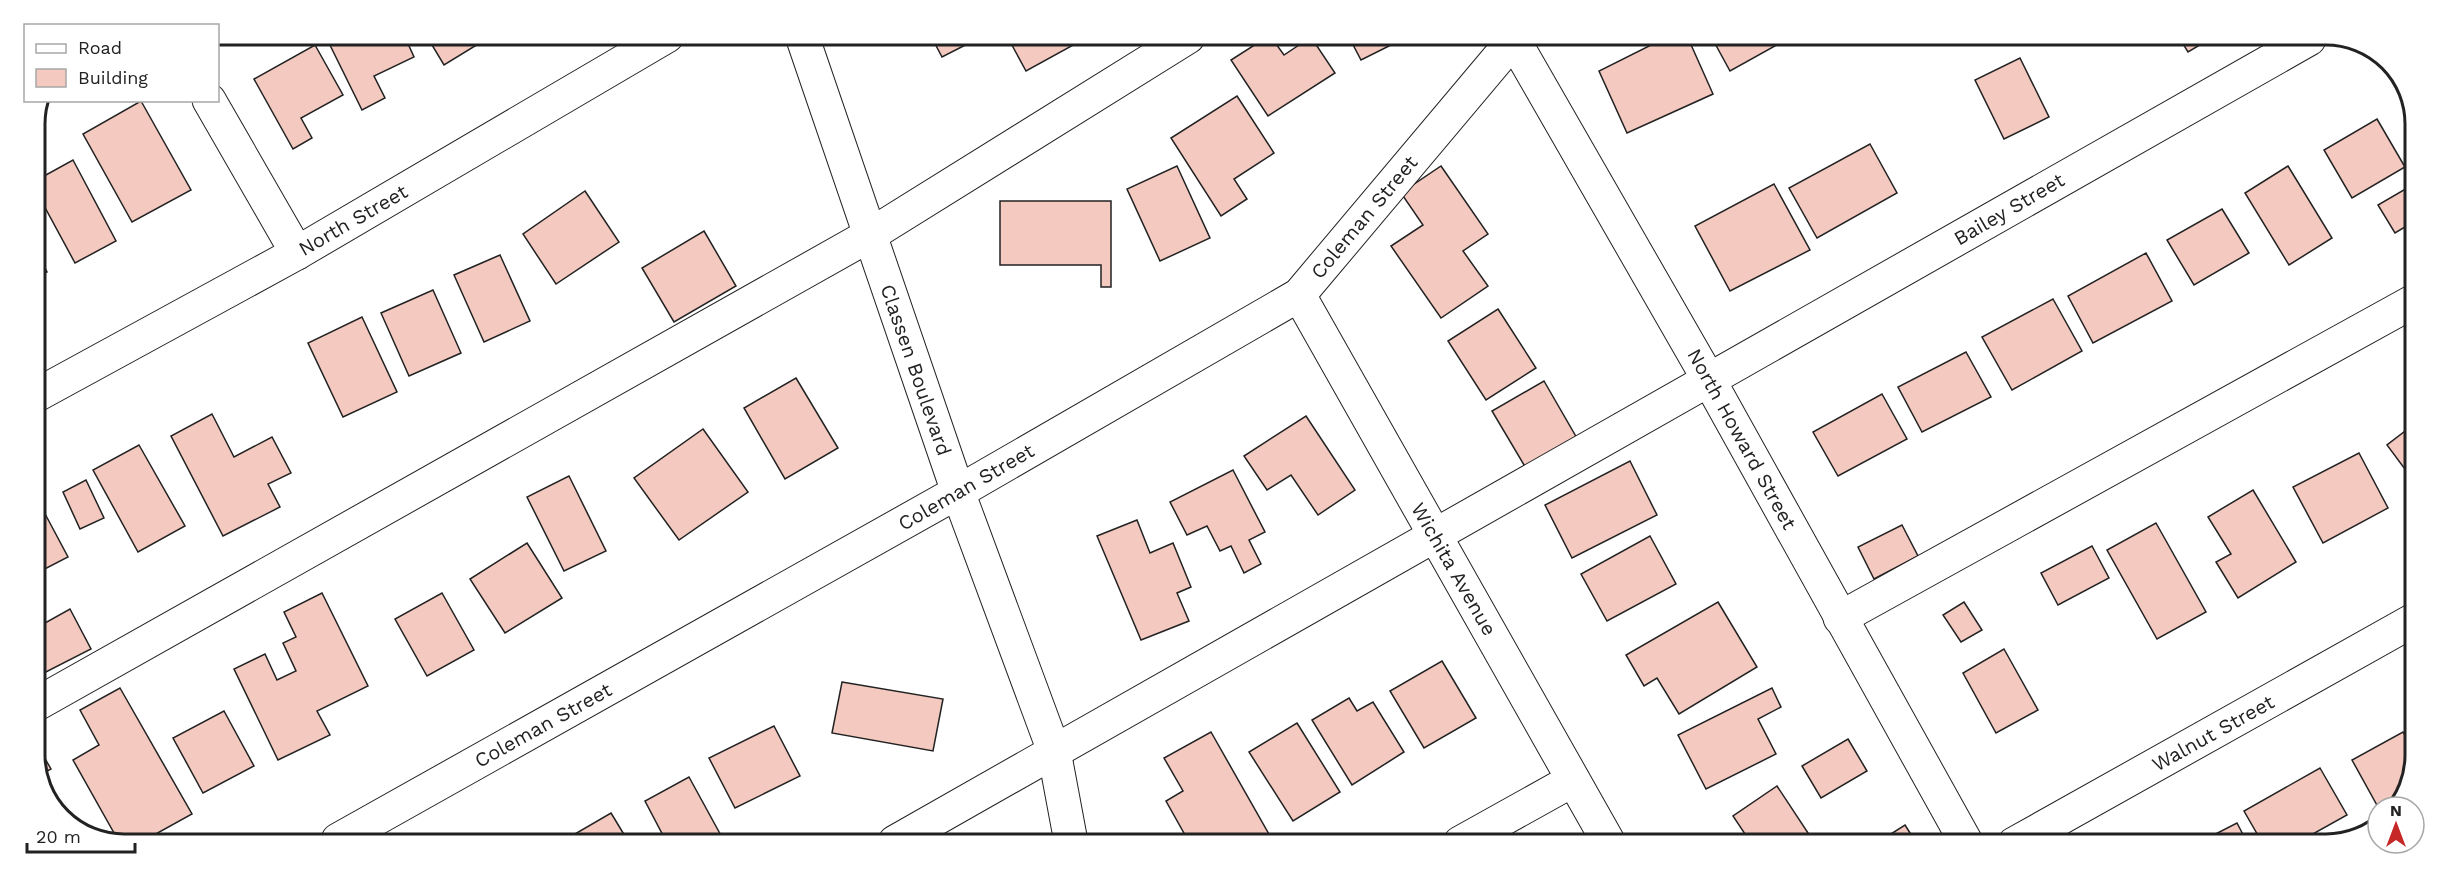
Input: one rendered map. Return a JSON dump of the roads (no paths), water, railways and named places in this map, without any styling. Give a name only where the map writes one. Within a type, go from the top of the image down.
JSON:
[{"type":"street","name":"North Street","points":[[45,391],[297,253],[652,45]]},
{"type":"street","name":"Classen Boulevard","points":[[804,45],[958,492],[1054,751],[1070,834]]},
{"type":"street","points":[[45,699],[870,236],[1175,45]]},
{"type":"street","name":"Coleman Street","points":[[349,834],[958,492],[1299,295],[1508,45]]},
{"type":"street","name":"North Howard Street","points":[[1518,45],[1709,380],[1961,834]]},
{"type":"street","name":"Bailey Street","points":[[909,834],[2298,45]]},
{"type":"street","points":[[210,102],[297,253]]},
{"type":"street","name":"Wichita Avenue","points":[[1299,295],[1604,834]]},
{"type":"street","points":[[1840,618],[2405,306]]},
{"type":"street","name":"Walnut Street","points":[[2032,834],[2405,625]]},
{"type":"street","points":[[1476,834],[1573,780]]}]
